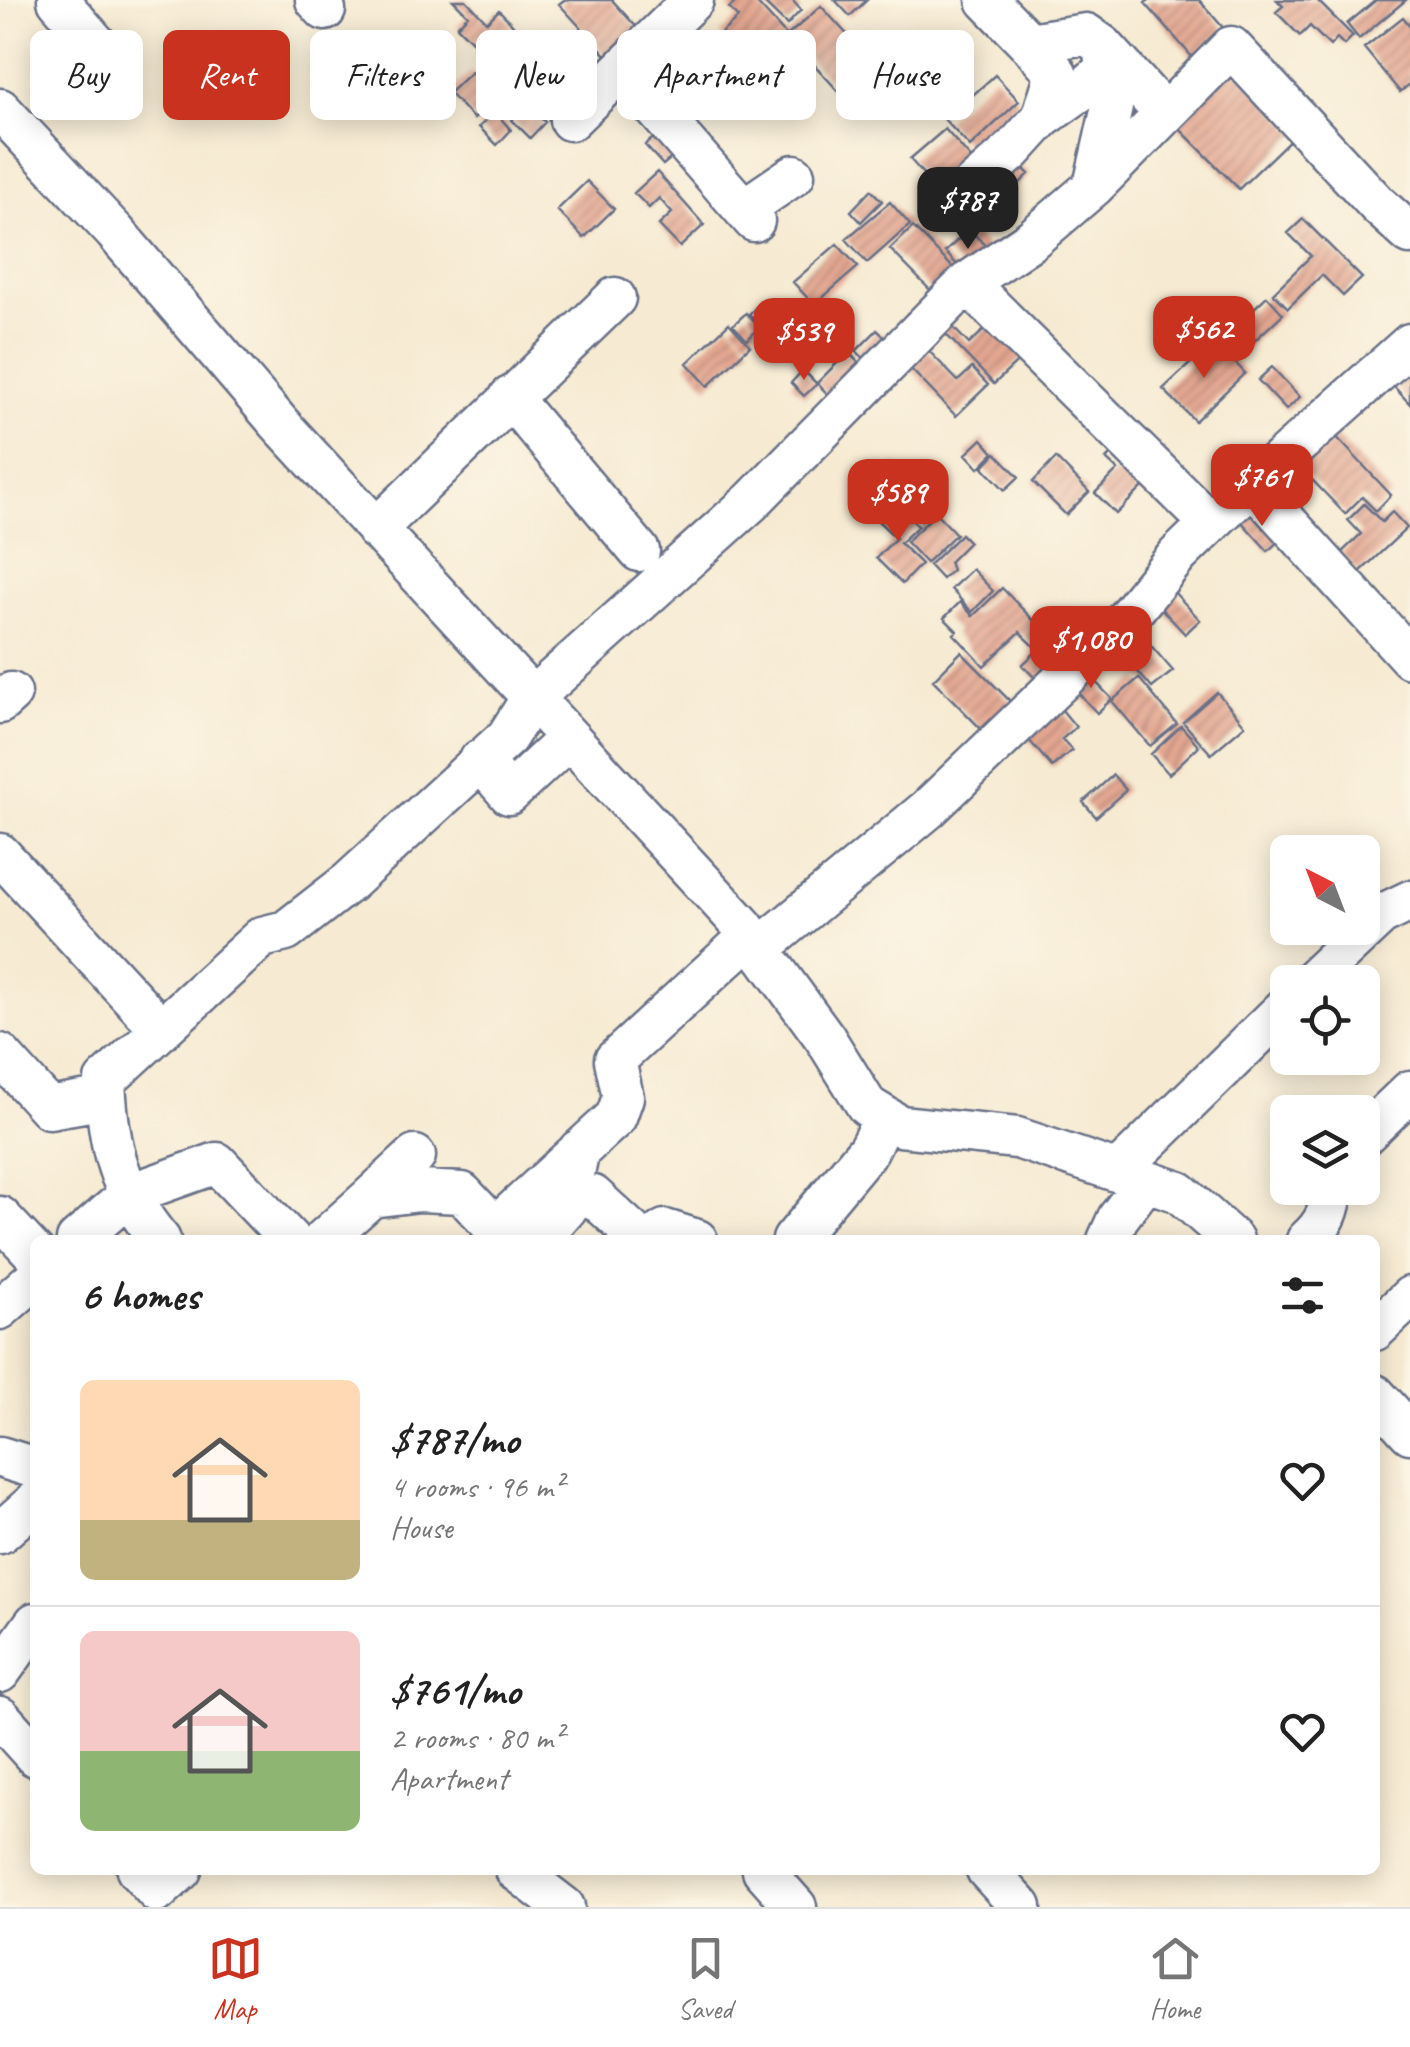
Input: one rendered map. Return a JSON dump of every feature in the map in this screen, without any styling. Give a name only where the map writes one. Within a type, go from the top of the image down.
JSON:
[{"type":"street","points":[[58,0],[84,30]]},
{"type":"street","points":[[664,30],[693,0]]},
{"type":"street","points":[[987,0],[1056,73],[1042,118]]},
{"type":"street","points":[[1029,43],[1086,34],[1165,114]]},
{"type":"street","points":[[156,1235],[140,1216],[114,1162],[106,1081],[262,937],[286,930],[349,882],[507,737],[531,699],[751,502],[967,283],[1031,240],[1094,186],[1231,48],[1410,234]]},
{"type":"street","points":[[960,196],[1013,150],[1042,118],[1087,86],[1105,57]]},
{"type":"street","points":[[1094,186],[1112,107],[1105,57]]},
{"type":"street","points":[[597,96],[617,77]]},
{"type":"street","points":[[0,109],[115,232],[280,424],[754,942],[825,1038],[867,1106],[900,1126],[1017,1138],[1180,1192],[1227,1235]]},
{"type":"street","points":[[665,120],[749,215],[794,175]]},
{"type":"street","points":[[967,283],[1210,524]]},
{"type":"street","points":[[376,529],[615,298]]},
{"type":"street","points":[[371,1196],[420,1191],[462,1193],[500,1234],[616,1117],[624,1098],[615,1060],[754,942],[928,810],[1126,619],[1178,555],[1210,524],[1410,344]]},
{"type":"street","points":[[510,397],[640,551]]},
{"type":"street","points":[[1252,486],[1410,658]]},
{"type":"street","points":[[480,760],[509,794],[568,739]]},
{"type":"street","points":[[0,854],[161,1029]]},
{"type":"street","points":[[1330,965],[1395,908],[1410,888]]},
{"type":"street","points":[[1110,1235],[1132,1176],[1270,1026]]},
{"type":"street","points":[[0,1054],[49,1108],[106,1098]]},
{"type":"street","points":[[1380,1120],[1410,1091]]},
{"type":"street","points":[[797,1235],[868,1150],[886,1117]]},
{"type":"street","points":[[543,1235],[567,1208],[580,1150]]},
{"type":"street","points":[[329,1235],[415,1156]]},
{"type":"street","points":[[83,1235],[130,1194],[217,1163],[285,1235]]},
{"type":"street","points":[[569,1197],[593,1196],[636,1235]]},
{"type":"street","points":[[1312,1235],[1332,1205]]},
{"type":"street","points":[[0,1216],[30,1249]]},
{"type":"street","points":[[658,1235],[665,1230],[682,1235]]},
{"type":"street","points":[[0,1310],[30,1283]]},
{"type":"street","points":[[1380,1325],[1410,1296]]},
{"type":"street","points":[[1380,1400],[1410,1433]]},
{"type":"street","points":[[0,1457],[30,1466]]},
{"type":"street","points":[[0,1533],[30,1506]]},
{"type":"street","points":[[0,1672],[30,1631]]},
{"type":"street","points":[[0,1718],[30,1751]]},
{"type":"street","points":[[142,1875],[157,1892],[176,1875]]},
{"type":"street","points":[[522,1875],[564,1907]]},
{"type":"street","points":[[767,1875],[796,1907]]},
{"type":"street","points":[[992,1875],[1021,1907]]},
{"type":"building","points":[[453,0],[466,0],[487,22],[499,10],[513,25],[508,30],[476,30],[476,45],[457,26],[468,15]]},
{"type":"building","points":[[564,0],[612,0],[638,29],[617,30],[617,49],[608,57],[597,45],[597,30],[583,30],[559,4]]},
{"type":"building","points":[[738,0],[754,0],[782,30],[724,30],[738,18],[729,8]]},
{"type":"building","points":[[761,0],[792,0],[801,10],[787,25]]},
{"type":"building","points":[[835,0],[867,0],[850,16]]},
{"type":"building","points":[[1199,0],[1232,38],[1200,66],[1145,3]]},
{"type":"building","points":[[1277,0],[1317,0],[1353,36],[1344,45],[1337,38],[1330,46],[1310,26],[1300,36],[1276,12],[1283,6]]},
{"type":"building","points":[[1376,0],[1406,0],[1359,39],[1347,24]]},
{"type":"building","points":[[821,6],[843,30],[836,30],[836,89],[816,67],[816,30],[794,30]]},
{"type":"building","points":[[1403,17],[1410,26],[1410,84],[1400,92],[1364,48]]},
{"type":"building","points":[[1234,67],[1297,133],[1239,189],[1169,118]]},
{"type":"building","points":[[471,72],[476,77],[474,119],[456,100],[456,86]]},
{"type":"building","points":[[995,75],[1019,101],[970,147],[945,120],[974,120],[974,94]]},
{"type":"building","points":[[486,120],[502,120],[511,130],[497,145],[479,127]]},
{"type":"building","points":[[512,120],[545,122],[530,138]]},
{"type":"building","points":[[945,129],[973,161],[938,191],[910,159]]},
{"type":"building","points":[[658,134],[676,154],[663,165],[645,145]]},
{"type":"building","points":[[1013,158],[1029,174],[1008,195],[992,179]]},
{"type":"building","points":[[657,172],[704,225],[680,247],[659,225],[672,213],[659,198],[649,208],[634,193]]},
{"type":"building","points":[[587,181],[614,209],[584,238],[557,210]]},
{"type":"building","points":[[871,190],[882,201],[861,222],[851,211]]},
{"type":"building","points":[[890,202],[910,225],[867,263],[846,239]]},
{"type":"building","points":[[1303,219],[1362,278],[1343,296],[1322,275],[1288,308],[1273,293],[1311,256],[1288,233]]},
{"type":"building","points":[[913,227],[962,277],[939,299],[890,249]]},
{"type":"building","points":[[969,229],[984,244],[986,258],[967,275],[945,252]]},
{"type":"building","points":[[837,244],[858,267],[814,305],[793,282]]},
{"type":"building","points":[[1267,296],[1283,314],[1236,358],[1220,340]]},
{"type":"building","points":[[765,299],[786,320],[769,335],[749,314]]},
{"type":"building","points":[[746,313],[759,327],[747,340],[733,325]]},
{"type":"building","points":[[996,319],[1028,352],[994,384],[939,327],[946,320],[969,344]]},
{"type":"building","points":[[729,323],[750,346],[708,386],[687,363]]},
{"type":"building","points":[[877,330],[893,345],[872,366],[856,351]]},
{"type":"building","points":[[1214,341],[1245,373],[1195,421],[1163,389]]},
{"type":"building","points":[[926,348],[958,381],[972,368],[988,385],[956,416],[908,366]]},
{"type":"building","points":[[848,352],[869,373],[837,404],[817,383]]},
{"type":"building","points":[[1410,356],[1410,404],[1386,378]]},
{"type":"building","points":[[1272,367],[1300,397],[1286,410],[1258,380]]},
{"type":"building","points":[[803,370],[817,384],[804,396],[791,383]]},
{"type":"building","points":[[1331,431],[1391,495],[1376,511],[1362,497],[1345,514],[1297,464]]},
{"type":"building","points":[[982,439],[994,453],[979,468],[966,454]]},
{"type":"building","points":[[1119,446],[1152,478],[1116,514],[1095,493],[1118,470],[1106,459]]},
{"type":"building","points":[[996,453],[1019,477],[1005,490],[983,467]]},
{"type":"building","points":[[1056,458],[1089,492],[1066,515],[1033,482]]},
{"type":"building","points":[[896,465],[936,504],[921,520],[881,481]]},
{"type":"building","points":[[894,502],[918,526],[900,543],[921,564],[902,584],[876,558],[896,538],[876,519]]},
{"type":"building","points":[[1364,504],[1382,522],[1392,512],[1407,528],[1359,573],[1341,553],[1361,534],[1348,520]]},
{"type":"building","points":[[1256,508],[1283,537],[1268,551],[1241,521]]},
{"type":"building","points":[[936,513],[956,534],[926,563],[906,542]]},
{"type":"building","points":[[961,534],[969,542],[949,562],[952,570],[942,579],[929,565]]},
{"type":"building","points":[[972,569],[993,591],[972,612],[951,589]]},
{"type":"building","points":[[1002,588],[1067,655],[1039,682],[1022,665],[1038,650],[1020,632],[984,666],[944,618],[960,602],[973,616]]},
{"type":"building","points":[[1173,591],[1200,620],[1185,634],[1158,605]]},
{"type":"building","points":[[1147,641],[1173,671],[1152,688],[1127,659]]},
{"type":"building","points":[[961,652],[1015,706],[986,734],[933,680]]},
{"type":"building","points":[[1084,670],[1112,699],[1097,713],[1069,683]]},
{"type":"building","points":[[1139,678],[1177,724],[1150,746],[1112,701]]},
{"type":"building","points":[[1217,692],[1245,725],[1211,754],[1183,722]]},
{"type":"building","points":[[1057,704],[1076,727],[1062,739],[1072,750],[1052,767],[1023,733]]},
{"type":"building","points":[[1181,726],[1199,746],[1169,774],[1151,754]]},
{"type":"building","points":[[1113,775],[1126,790],[1096,817],[1083,802]]}]
